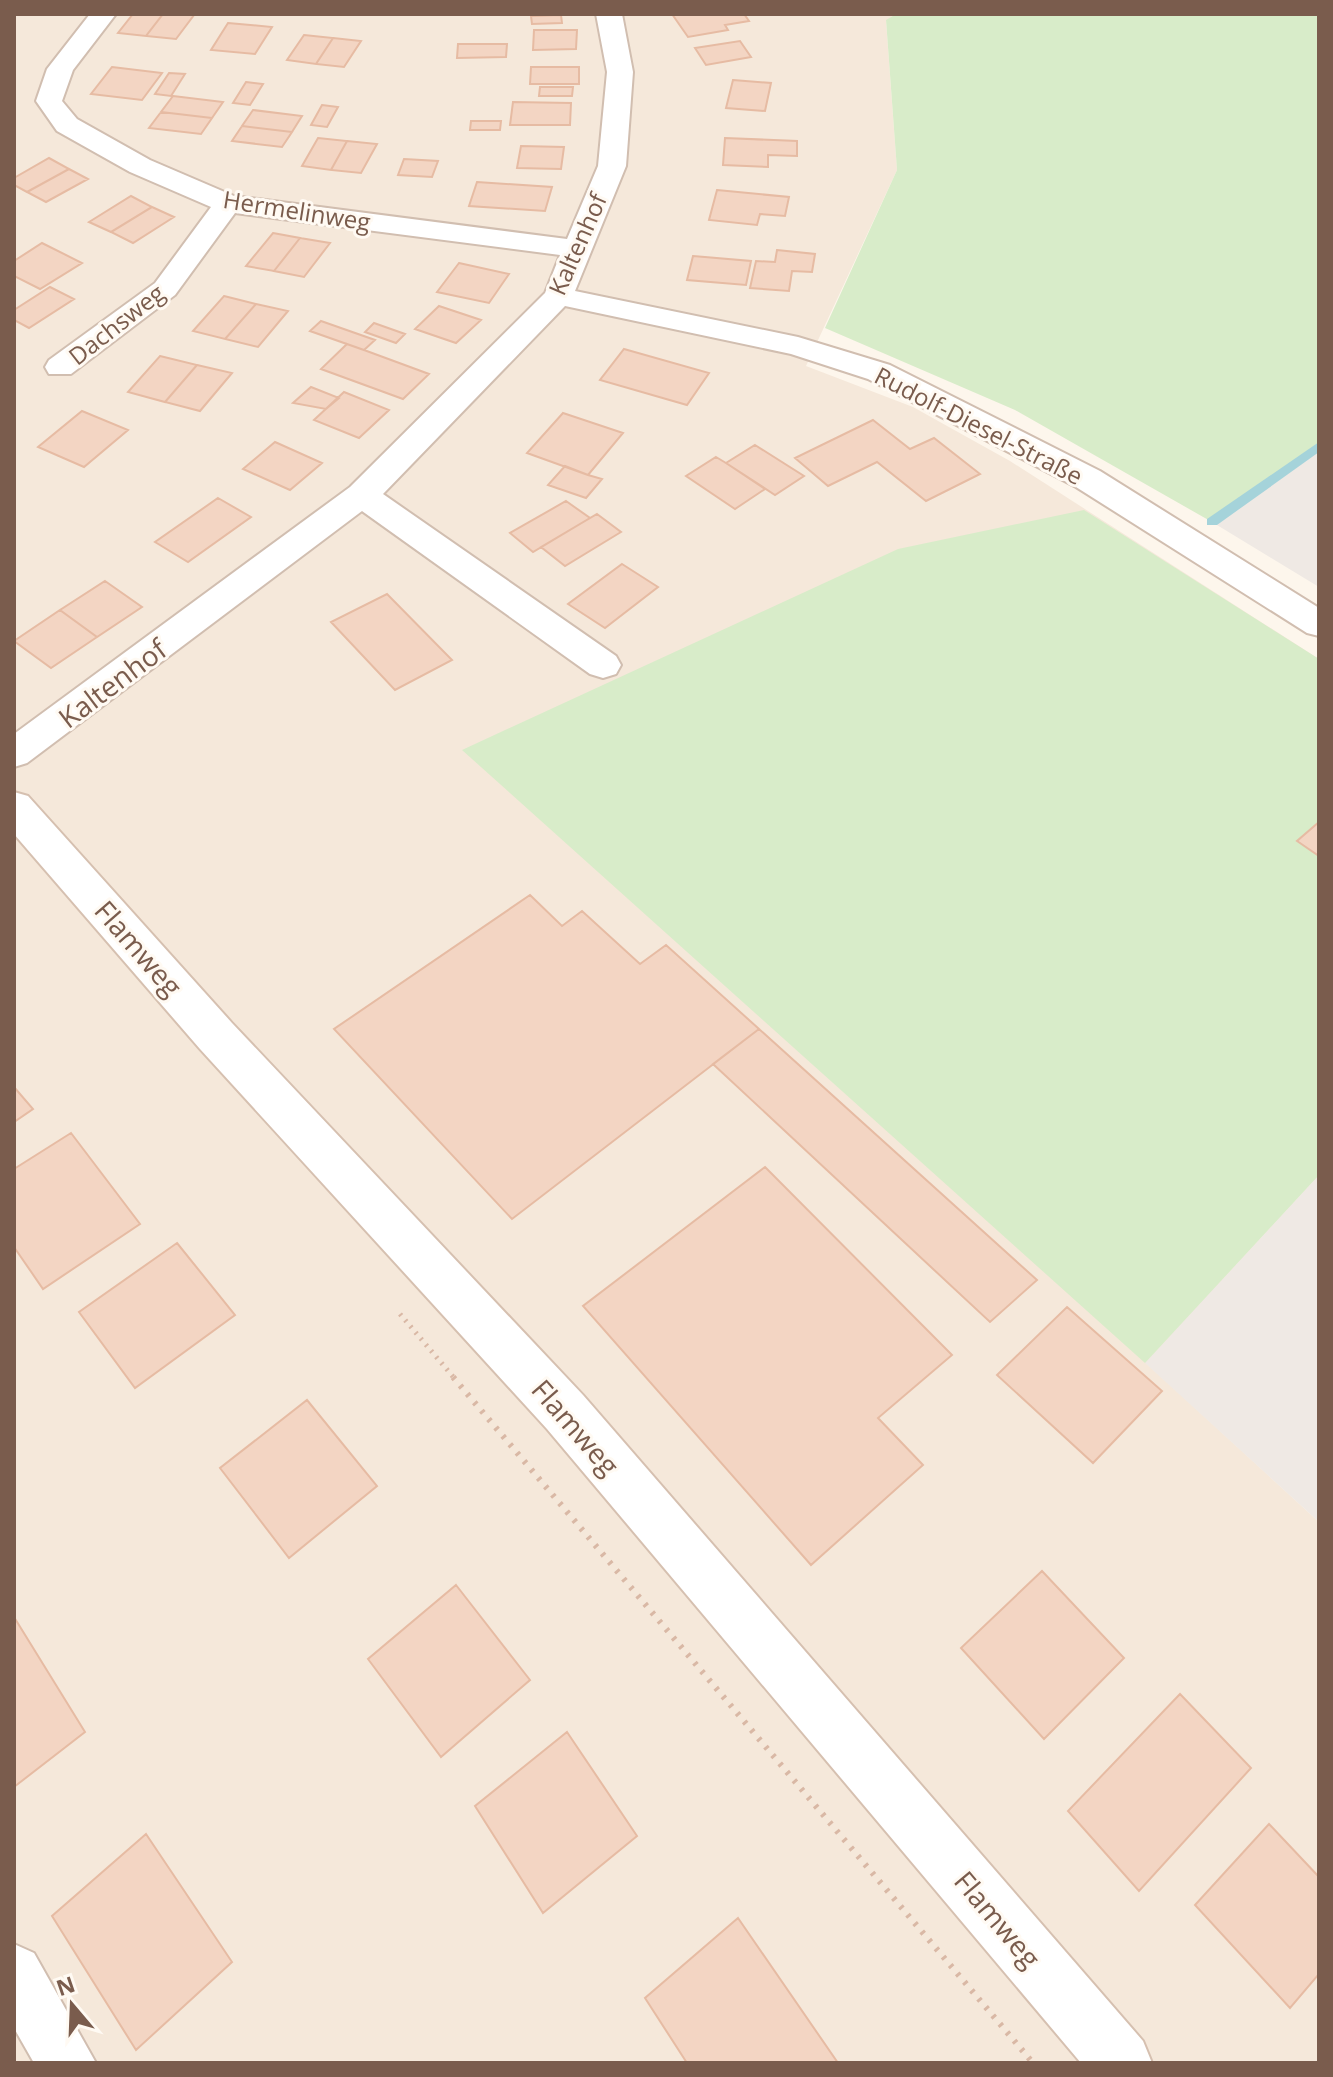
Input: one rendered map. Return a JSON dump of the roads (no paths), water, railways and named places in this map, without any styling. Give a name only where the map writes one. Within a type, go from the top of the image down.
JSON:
[{"type":"main road","name":"Flamweg","points":[[14,807],[216,1036],[565,1412],[1121,2063]]},
{"type":"street","name":"Hermelinweg","points":[[103,14],[38,102],[67,125],[140,166],[228,204],[580,249]]},
{"type":"street","name":"Kaltenhof","points":[[14,753],[362,495],[558,296],[612,166],[620,72],[609,14]]},
{"type":"street","name":"Dachsweg","points":[[60,367],[165,289],[228,204]]},
{"type":"street","name":"Rudolf-Diesel-Straße","points":[[558,296],[798,346],[879,372],[1088,479],[1319,624]]},
{"type":"street","points":[[362,495],[603,665]]},
{"type":"street","points":[[14,1973],[67,2063]]},
{"type":"waterway","points":[[1212,522],[1319,446]]}]
